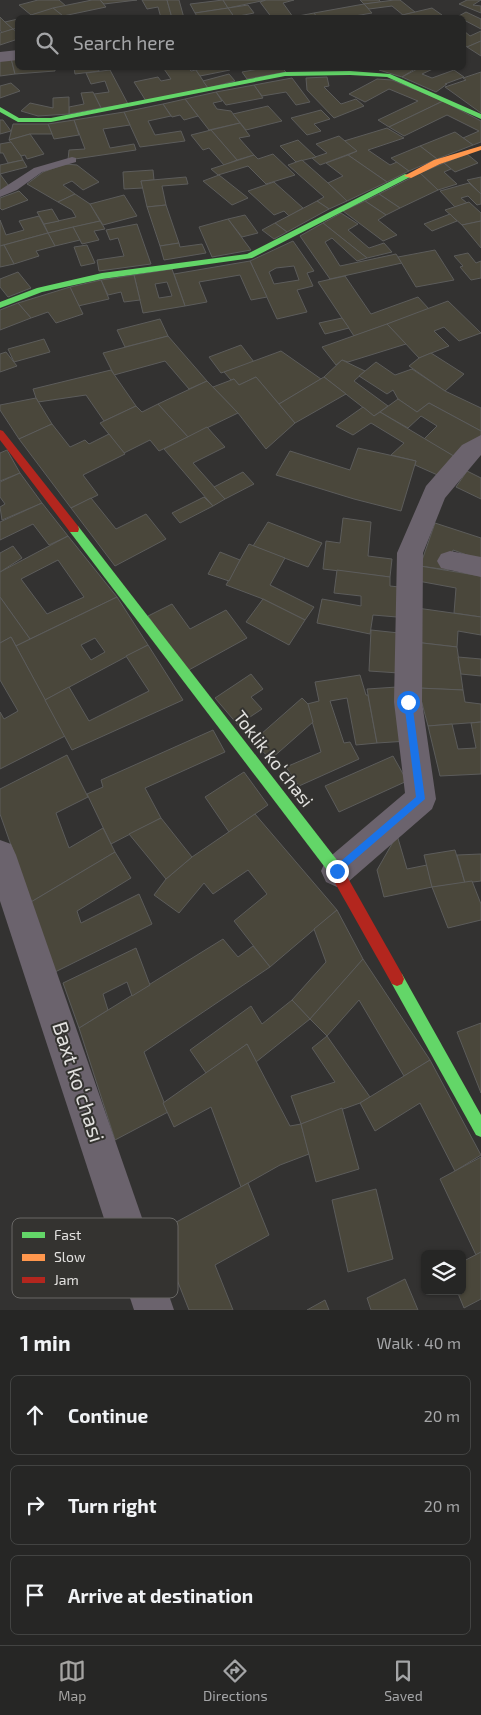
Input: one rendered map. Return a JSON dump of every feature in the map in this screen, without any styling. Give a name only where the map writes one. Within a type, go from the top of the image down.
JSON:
[{"type":"street","points":[[0,57],[15,55]]},
{"type":"street","points":[[0,109],[18,120],[51,120],[137,105],[285,74],[350,73],[388,75],[481,117]]},
{"type":"street","points":[[0,306],[40,290],[102,276],[249,256],[428,166],[481,148]]},
{"type":"street","name":"Toklik koʻchasi","points":[[0,433],[337,871],[481,1130]]},
{"type":"street","points":[[337,871],[421,799],[408,702],[417,555],[435,493],[470,451],[481,444]]},
{"type":"street","points":[[450,561],[481,567]]},
{"type":"street","name":"Baxt koʻchasi","points":[[0,855],[38,960],[124,1218]]},
{"type":"street","name":"Baxt koʻchasi","points":[[150,1298],[154,1310]]},
{"type":"lane","points":[[0,194],[14,188],[38,170],[72,160]]},
{"type":"building","points":[[38,0],[59,0],[66,6],[31,15],[19,5]]},
{"type":"building","points":[[92,0],[100,0],[106,7],[68,15],[62,15],[53,8]]},
{"type":"building","points":[[100,0],[137,0],[104,4]]},
{"type":"building","points":[[142,0],[167,0],[171,15],[160,15],[158,7],[147,9]]},
{"type":"building","points":[[167,0],[179,0],[183,15],[171,15]]},
{"type":"building","points":[[223,0],[228,8],[195,13],[190,4]]},
{"type":"building","points":[[223,0],[266,0],[228,8]]},
{"type":"building","points":[[266,0],[294,0],[283,3],[292,15],[270,15],[260,2]]},
{"type":"building","points":[[360,0],[379,0],[381,2],[364,4]]},
{"type":"building","points":[[400,0],[415,12],[403,15],[392,6],[369,9],[364,4]]},
{"type":"building","points":[[467,0],[481,0],[473,5],[481,6],[481,13],[459,4]]},
{"type":"building","points":[[364,4],[372,13],[360,15],[316,15],[314,13]]},
{"type":"building","points":[[248,5],[254,13],[233,15],[228,8]]},
{"type":"building","points":[[53,8],[62,15],[31,15]]},
{"type":"building","points":[[228,8],[233,15],[196,15],[195,13]]},
{"type":"building","points":[[432,8],[442,15],[402,15]]},
{"type":"building","points":[[466,12],[481,19],[481,29],[466,21],[466,15],[461,15]]},
{"type":"building","points":[[0,17],[13,29],[2,33],[0,30]]},
{"type":"building","points":[[15,20],[15,29],[13,29],[5,22]]},
{"type":"building","points":[[13,29],[15,31],[15,40],[0,45],[0,33]]},
{"type":"building","points":[[481,31],[481,41],[467,47],[466,33],[470,36]]},
{"type":"building","points":[[481,41],[481,56],[467,47]]},
{"type":"building","points":[[11,58],[15,74],[0,76],[0,59]]},
{"type":"building","points":[[11,58],[15,58],[15,70],[55,70],[55,71],[15,74]]},
{"type":"building","points":[[74,70],[99,71],[75,74]]},
{"type":"building","points":[[110,70],[128,104],[101,108],[94,94],[109,92],[105,81],[91,84],[86,73]]},
{"type":"building","points":[[165,70],[196,70],[208,88],[146,101],[134,82],[158,77],[161,81],[171,79]]},
{"type":"building","points":[[196,70],[230,70],[200,76]]},
{"type":"building","points":[[284,70],[286,72],[247,79],[242,72]]},
{"type":"building","points":[[379,70],[413,70],[402,77]]},
{"type":"building","points":[[415,70],[431,70],[422,74],[432,78],[454,70],[464,77],[445,84],[447,84],[436,92],[402,77]]},
{"type":"building","points":[[481,72],[481,113],[445,87],[466,80],[463,78]]},
{"type":"building","points":[[229,74],[235,81],[208,88],[203,81]]},
{"type":"building","points":[[327,77],[329,86],[324,87],[341,104],[356,99],[364,106],[334,118],[307,90],[306,78]]},
{"type":"building","points":[[292,78],[310,102],[296,105],[286,92],[262,96],[254,85]]},
{"type":"building","points":[[377,79],[392,80],[443,101],[389,127],[378,120],[418,101],[389,89],[365,102],[349,94]]},
{"type":"building","points":[[11,83],[20,91],[0,98],[0,86]]},
{"type":"building","points":[[254,85],[263,98],[226,105],[216,92]]},
{"type":"building","points":[[93,92],[101,108],[69,114],[69,107],[84,104],[81,93]]},
{"type":"building","points":[[216,92],[222,101],[213,103],[217,109],[231,111],[240,123],[209,130],[185,99]]},
{"type":"building","points":[[69,97],[69,114],[38,116],[21,111],[30,103],[53,108],[53,98]]},
{"type":"building","points":[[185,99],[198,116],[184,120],[180,115],[172,117],[163,104]]},
{"type":"building","points":[[443,101],[481,121],[481,142],[473,145],[463,138],[479,131],[447,115],[404,136],[389,127]]},
{"type":"building","points":[[163,104],[171,116],[148,121],[155,135],[181,131],[185,141],[140,147],[124,112]]},
{"type":"building","points":[[268,106],[282,121],[246,130],[233,114]]},
{"type":"building","points":[[321,110],[330,119],[314,124],[321,131],[307,135],[291,118]]},
{"type":"building","points":[[124,112],[130,125],[103,129],[110,148],[134,144],[136,150],[68,160],[69,150],[85,149],[74,120]]},
{"type":"building","points":[[0,120],[3,120],[11,131],[0,134]]},
{"type":"building","points":[[74,120],[79,135],[54,139],[48,124]]},
{"type":"building","points":[[240,123],[250,136],[239,138],[254,155],[237,160],[211,130]]},
{"type":"building","points":[[13,124],[48,124],[52,134],[30,134],[9,140]]},
{"type":"building","points":[[387,128],[404,138],[368,150],[390,165],[397,162],[409,171],[387,182],[348,155],[357,151],[344,141]]},
{"type":"building","points":[[211,130],[237,160],[224,165],[209,148],[203,150],[191,135]]},
{"type":"building","points":[[455,132],[473,145],[437,159],[420,146]]},
{"type":"building","points":[[30,134],[44,154],[27,159],[25,155],[21,156],[9,140]]},
{"type":"building","points":[[339,136],[357,151],[320,165],[312,158],[327,153],[316,144]]},
{"type":"building","points":[[298,140],[316,157],[296,162],[280,146]]},
{"type":"building","points":[[11,142],[23,160],[8,163],[3,153],[0,153],[0,144]]},
{"type":"building","points":[[420,146],[437,159],[409,171],[391,158]]},
{"type":"building","points":[[273,154],[295,175],[266,184],[248,166],[218,175],[211,169],[254,155],[258,159]]},
{"type":"building","points":[[467,154],[478,163],[455,172],[444,163]]},
{"type":"building","points":[[348,155],[387,182],[347,201],[328,183],[343,176],[326,163]]},
{"type":"building","points":[[23,160],[27,167],[0,174],[0,165]]},
{"type":"building","points":[[302,160],[347,201],[329,209],[317,201],[324,197],[288,165]]},
{"type":"building","points":[[444,163],[451,169],[444,172],[457,184],[438,190],[420,173]]},
{"type":"building","points":[[65,164],[77,165],[99,182],[83,190],[72,181],[63,185],[75,194],[58,202],[27,184],[43,172]]},
{"type":"building","points":[[153,170],[154,180],[141,181],[143,188],[124,189],[123,172]]},
{"type":"building","points":[[420,173],[438,190],[400,208],[379,194]]},
{"type":"building","points":[[0,174],[11,189],[0,192]]},
{"type":"building","points":[[219,175],[248,198],[232,205],[203,181]]},
{"type":"building","points":[[186,177],[188,184],[162,186],[166,205],[147,207],[141,181]]},
{"type":"building","points":[[481,177],[481,194],[467,180]]},
{"type":"building","points":[[274,182],[303,208],[289,216],[284,211],[274,215],[248,191]]},
{"type":"building","points":[[469,183],[481,194],[481,204],[477,205],[468,196],[461,198],[467,203],[455,207],[440,191]]},
{"type":"building","points":[[19,191],[28,200],[2,210],[0,208],[0,198]]},
{"type":"building","points":[[75,194],[90,204],[100,221],[48,233],[44,224],[76,217],[72,210],[58,202]]},
{"type":"building","points":[[379,194],[400,208],[386,215],[365,201]]},
{"type":"building","points":[[124,195],[137,216],[103,225],[90,204]]},
{"type":"building","points":[[317,201],[329,209],[287,232],[275,223]]},
{"type":"building","points":[[365,201],[386,215],[378,220],[397,235],[383,241],[343,211]]},
{"type":"building","points":[[469,202],[481,213],[481,221],[462,225],[445,210]]},
{"type":"building","points":[[166,205],[179,243],[160,246],[147,207]]},
{"type":"building","points":[[52,209],[59,221],[44,224],[37,212]]},
{"type":"building","points":[[341,213],[358,224],[348,230],[369,248],[384,243],[392,252],[367,258],[323,223]]},
{"type":"building","points":[[450,214],[457,221],[432,231],[424,224]]},
{"type":"building","points":[[245,215],[258,233],[242,237],[228,219]]},
{"type":"building","points":[[39,216],[48,233],[0,246],[0,220],[6,235],[24,230],[19,221]]},
{"type":"building","points":[[228,219],[251,250],[212,257],[199,227]]},
{"type":"building","points":[[100,221],[105,229],[94,231],[99,240],[82,244],[73,227]]},
{"type":"building","points":[[481,221],[481,248],[462,225]]},
{"type":"building","points":[[275,223],[287,232],[274,239],[262,230]]},
{"type":"building","points":[[323,223],[367,258],[357,261],[332,238],[325,242],[340,266],[396,254],[402,263],[330,279],[300,236]]},
{"type":"building","points":[[137,224],[151,264],[99,271],[97,260],[124,256],[118,238],[110,240],[106,230]]},
{"type":"building","points":[[73,227],[80,240],[55,246],[48,233]]},
{"type":"building","points":[[48,233],[55,246],[36,251],[39,256],[14,264],[4,245]]},
{"type":"building","points":[[293,241],[314,271],[307,273],[313,286],[297,290],[307,312],[277,319],[250,261]],"holes":[[[294,266],[299,280],[274,284],[269,272],[276,268]]]},
{"type":"building","points":[[179,243],[180,247],[202,244],[206,253],[164,260],[160,246]]},
{"type":"building","points":[[4,245],[14,264],[0,267],[0,246]]},
{"type":"building","points":[[87,245],[95,263],[81,266],[74,247]]},
{"type":"building","points":[[435,250],[454,280],[416,287],[398,257]]},
{"type":"building","points":[[468,253],[476,263],[481,261],[481,278],[471,280],[460,267],[463,266],[454,256]]},
{"type":"building","points":[[250,261],[267,297],[251,300],[240,275],[199,282],[207,302],[185,306],[174,274]]},
{"type":"building","points":[[172,269],[185,306],[143,313],[134,275]],"holes":[[[167,282],[172,296],[159,298],[155,284]]]},
{"type":"building","points":[[18,272],[31,288],[8,297],[0,287],[0,279]]},
{"type":"building","points":[[134,275],[140,300],[124,302],[121,292],[108,295],[101,280]]},
{"type":"building","points":[[345,276],[371,314],[418,297],[429,309],[354,336],[318,282]]},
{"type":"building","points":[[101,280],[109,299],[78,306],[70,287]]},
{"type":"building","points":[[70,287],[83,314],[56,323],[48,312],[31,318],[18,303]]},
{"type":"building","points":[[448,301],[481,333],[459,341],[444,327],[434,331],[449,346],[419,358],[387,324]]},
{"type":"building","points":[[18,303],[31,318],[0,330],[0,310]]},
{"type":"building","points":[[342,318],[349,328],[325,334],[319,323]]},
{"type":"building","points":[[160,319],[168,336],[125,347],[117,330]]},
{"type":"building","points":[[387,324],[406,344],[348,362],[342,360],[336,365],[322,347]]},
{"type":"building","points":[[168,336],[207,381],[189,389],[165,361],[114,375],[103,353]]},
{"type":"building","points":[[44,339],[50,352],[14,362],[8,349]]},
{"type":"building","points":[[241,345],[254,362],[221,373],[209,357]]},
{"type":"building","points":[[281,351],[321,379],[279,404],[256,377],[239,385],[224,372]]},
{"type":"building","points":[[6,352],[17,366],[0,372],[0,354]]},
{"type":"building","points":[[431,353],[464,374],[445,391],[409,366],[419,358]]},
{"type":"building","points":[[342,360],[365,371],[354,381],[388,406],[374,416],[324,377]]},
{"type":"building","points":[[376,362],[395,375],[412,369],[445,391],[481,408],[481,431],[429,403],[417,412],[398,399],[393,390],[387,394],[359,376]]},
{"type":"building","points":[[111,370],[136,406],[104,421],[86,395],[38,402],[33,389]]},
{"type":"building","points":[[256,377],[295,423],[266,449],[238,413],[213,387],[234,379],[239,385]]},
{"type":"building","points":[[324,377],[346,394],[295,423],[279,404]]},
{"type":"building","points":[[207,381],[238,413],[188,437],[158,404]]},
{"type":"building","points":[[36,398],[52,424],[19,439],[0,410],[0,405]]},
{"type":"building","points":[[398,399],[417,412],[429,403],[481,431],[481,436],[457,458],[424,439],[437,426],[421,416],[408,428],[380,412]]},
{"type":"building","points":[[158,404],[188,437],[159,451],[150,440],[124,453],[100,423],[136,406],[142,412]]},
{"type":"building","points":[[363,407],[374,416],[380,412],[457,458],[442,477],[415,465],[416,461],[391,455],[404,443],[371,423],[353,435],[336,426]]},
{"type":"building","points":[[52,424],[70,447],[85,440],[89,444],[109,434],[125,454],[83,475],[98,495],[71,508],[19,439]]},
{"type":"building","points":[[207,427],[225,447],[193,463],[225,499],[213,506],[164,449]]},
{"type":"building","points":[[358,448],[416,461],[401,511],[276,475],[290,451],[350,470]]},
{"type":"building","points":[[7,450],[20,473],[0,481],[0,453]]},
{"type":"building","points":[[467,471],[481,478],[481,499],[456,487]]},
{"type":"building","points":[[243,472],[254,484],[225,499],[214,487]]},
{"type":"building","points":[[20,473],[42,503],[2,520],[0,507],[5,504],[0,497],[0,482]]},
{"type":"building","points":[[204,497],[213,506],[180,523],[172,513]]},
{"type":"building","points":[[91,498],[116,529],[146,514],[166,539],[115,566],[71,508]]},
{"type":"building","points":[[42,503],[68,536],[49,545],[33,524],[0,540],[0,522]]},
{"type":"building","points":[[343,518],[371,522],[368,556],[392,559],[390,577],[323,569],[326,541],[340,543]]},
{"type":"building","points":[[268,522],[322,543],[308,567],[253,546]]},
{"type":"building","points":[[435,523],[481,538],[481,560],[453,550],[448,570],[420,566]]},
{"type":"building","points":[[68,536],[117,597],[30,639],[0,597],[0,572]],"holes":[[[58,560],[84,597],[47,614],[21,579]]]},
{"type":"building","points":[[249,544],[285,558],[270,585],[314,607],[305,620],[263,599],[226,585]]},
{"type":"building","points":[[13,546],[22,558],[0,572],[0,553]]},
{"type":"building","points":[[220,552],[240,560],[229,581],[208,574]]},
{"type":"building","points":[[420,566],[481,576],[481,617],[454,613],[456,588],[418,581]]},
{"type":"building","points":[[337,570],[390,577],[390,586],[399,587],[397,617],[373,615],[370,634],[317,623],[322,599],[361,606],[361,596],[334,593]]},
{"type":"building","points":[[0,597],[30,639],[16,646],[11,637],[0,643]]},
{"type":"building","points":[[117,597],[148,645],[45,700],[16,646]],"holes":[[[95,638],[105,652],[91,660],[81,645]]]},
{"type":"building","points":[[263,599],[305,620],[289,645],[246,622]]},
{"type":"building","points":[[172,604],[190,629],[226,610],[247,638],[187,671],[148,616]]},
{"type":"building","points":[[417,608],[481,617],[481,635],[458,631],[457,647],[414,642]]},
{"type":"building","points":[[371,630],[399,633],[399,673],[369,671]]},
{"type":"building","points":[[11,637],[65,736],[0,769],[0,712],[4,719],[18,711],[0,680],[0,643]]},
{"type":"building","points":[[414,642],[457,647],[463,690],[418,688]]},
{"type":"building","points":[[148,645],[183,700],[72,750],[45,700],[69,687],[89,721],[149,691],[126,656]]},
{"type":"building","points":[[458,657],[481,659],[481,676],[461,674]]},
{"type":"building","points":[[251,674],[263,689],[251,697],[262,709],[238,725],[215,698]]},
{"type":"building","points":[[360,675],[366,695],[368,695],[377,743],[356,745],[347,698],[330,701],[344,743],[350,742],[359,759],[299,786],[286,767],[321,752],[307,704],[319,701],[315,682]]},
{"type":"building","points":[[397,687],[408,741],[377,743],[367,689]]},
{"type":"building","points":[[418,688],[463,690],[465,702],[481,704],[481,722],[428,726]]},
{"type":"building","points":[[302,698],[308,704],[313,722],[271,759],[252,742]]},
{"type":"building","points":[[481,722],[481,774],[440,776],[428,726],[452,724],[458,749],[476,748],[471,723]]},
{"type":"building","points":[[213,730],[225,752],[145,788],[161,818],[111,844],[87,794],[103,787],[101,780]]},
{"type":"building","points":[[67,755],[88,797],[56,813],[69,848],[103,828],[115,852],[31,902],[0,814],[0,789]]},
{"type":"building","points":[[393,756],[407,781],[339,812],[325,786]]},
{"type":"building","points":[[244,772],[268,805],[229,832],[205,797]]},
{"type":"building","points":[[255,814],[337,910],[270,967],[234,921],[267,894],[248,870],[213,894],[204,883],[179,913],[154,895],[166,879],[192,857]]},
{"type":"building","points":[[161,818],[192,857],[166,879],[129,834]]},
{"type":"building","points":[[397,835],[407,869],[427,865],[432,887],[384,897],[377,870]]},
{"type":"building","points":[[455,850],[465,883],[432,887],[424,855]]},
{"type":"building","points":[[115,852],[131,878],[77,911],[81,923],[139,894],[152,924],[55,972],[31,902]]},
{"type":"building","points":[[481,854],[481,881],[465,883],[457,855]]},
{"type":"building","points":[[472,881],[481,904],[481,920],[448,928],[432,887]]},
{"type":"building","points":[[337,910],[363,959],[310,1019],[292,1000],[326,962],[314,929]]},
{"type":"building","points":[[223,939],[238,957],[253,946],[270,967],[144,1052],[168,1112],[115,1140],[79,1028]]},
{"type":"building","points":[[136,948],[150,985],[132,996],[127,982],[103,994],[108,1010],[79,1028],[63,983]]},
{"type":"building","points":[[363,959],[430,1060],[404,1076],[359,1000],[327,1036],[310,1019]]},
{"type":"building","points":[[292,1000],[310,1019],[256,1062],[247,1044],[206,1073],[190,1050],[251,1006],[262,1024]]},
{"type":"building","points":[[481,1023],[481,1093],[457,1032]]},
{"type":"building","points":[[327,1036],[370,1097],[360,1103],[301,1124],[291,1096],[335,1082],[312,1048]]},
{"type":"building","points":[[247,1044],[290,1126],[301,1124],[309,1154],[280,1165],[241,1187],[211,1107],[174,1127],[163,1103]]},
{"type":"building","points":[[430,1060],[481,1155],[455,1171],[420,1103],[375,1131],[360,1103]]},
{"type":"building","points":[[342,1108],[359,1169],[316,1182],[301,1124]]},
{"type":"building","points":[[481,1157],[481,1252],[476,1255],[440,1179]]},
{"type":"building","points":[[248,1183],[269,1235],[215,1265],[233,1310],[189,1310],[178,1282],[178,1221]]},
{"type":"building","points":[[376,1189],[393,1259],[348,1272],[332,1200]]},
{"type":"building","points":[[481,1252],[481,1299],[464,1308],[459,1295],[466,1295],[466,1260]]},
{"type":"building","points":[[405,1279],[418,1310],[371,1310],[367,1298]]},
{"type":"building","points":[[325,1300],[329,1310],[307,1310]]},
{"type":"traffic: fast","points":[[0,109],[18,120],[51,120],[285,74],[350,73],[388,75],[481,117]]},
{"type":"traffic: fast","points":[[0,305],[40,290],[102,276],[249,256],[408,176]]},
{"type":"traffic: fast","points":[[74,529],[335,869]]},
{"type":"traffic: fast","points":[[397,979],[481,1130]]},
{"type":"traffic: slow","points":[[408,176],[437,162],[481,148]]},
{"type":"traffic: jam","points":[[0,433],[74,529]]},
{"type":"traffic: jam","points":[[335,869],[397,979]]},
{"type":"route","points":[[337,871],[421,799],[408,702]]}]
